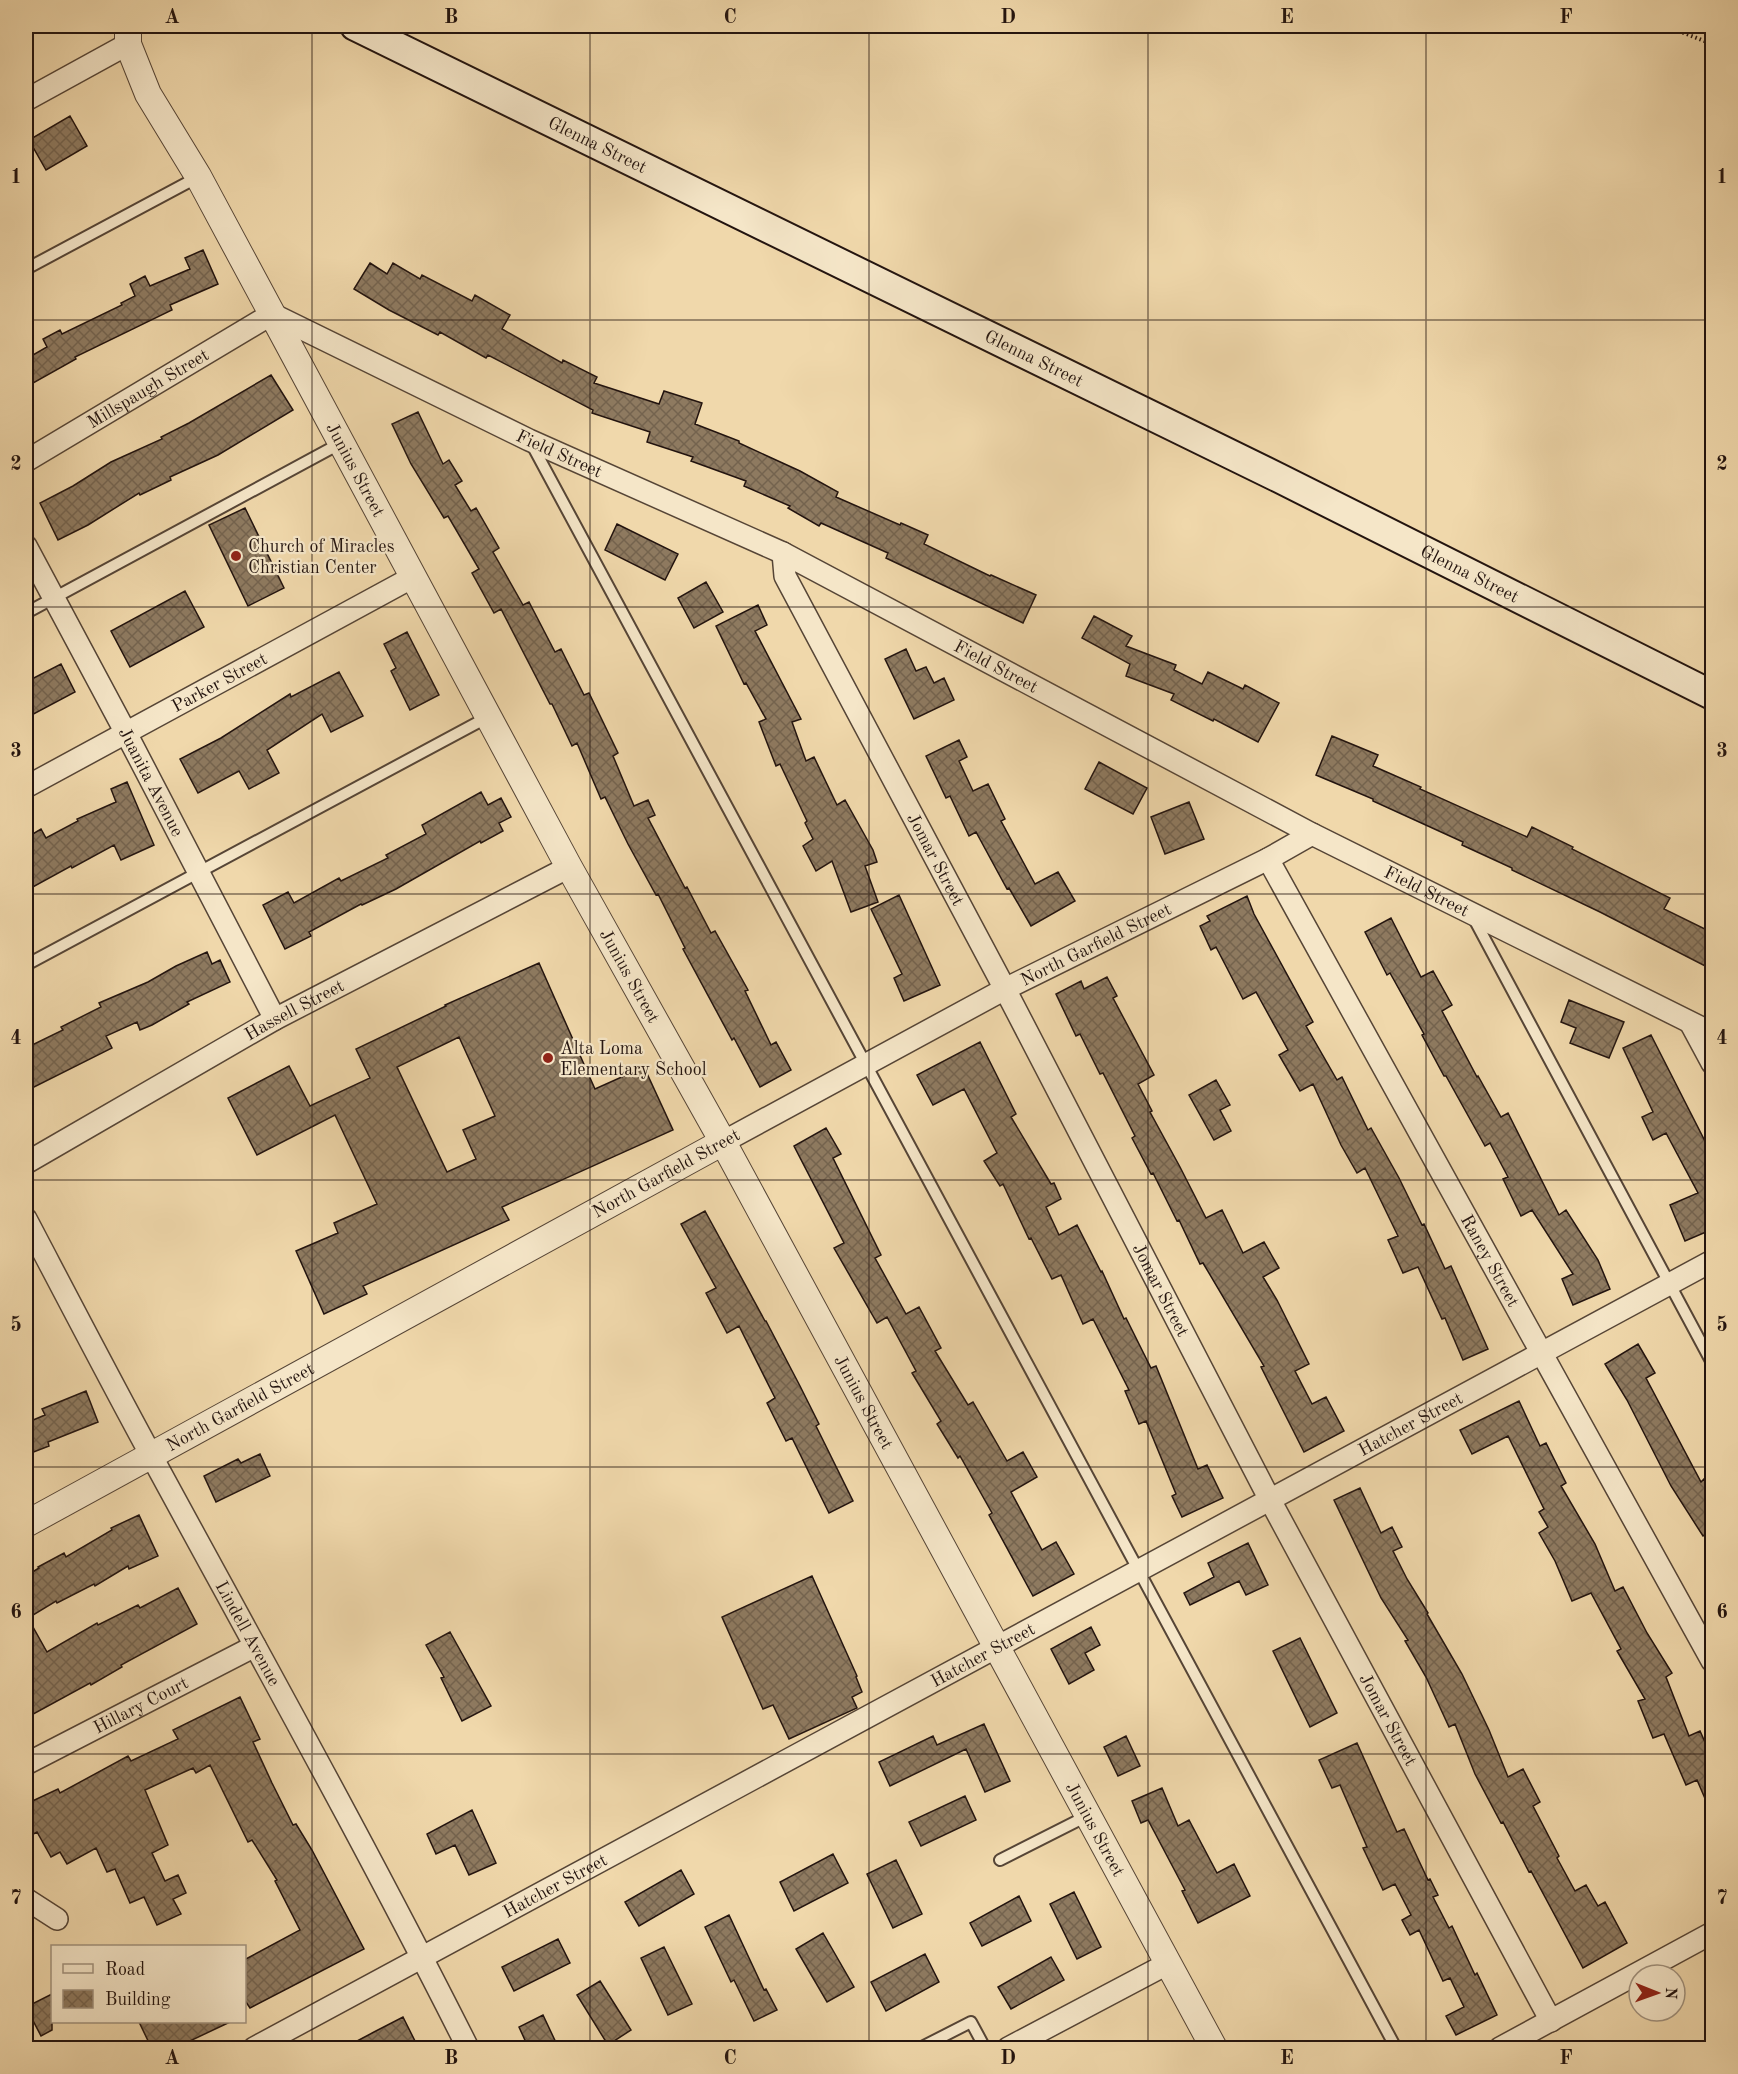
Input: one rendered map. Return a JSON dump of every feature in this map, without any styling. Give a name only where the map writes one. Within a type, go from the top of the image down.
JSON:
[{"type":"main road","name":"Glenna Street","points":[[355,26],[1279,478],[1713,695]]},
{"type":"street","points":[[26,100],[128,35]]},
{"type":"street","name":"Junius Street","points":[[128,35],[148,94],[198,176],[569,867],[723,1142],[1214,2049]]},
{"type":"street","name":"Field Street","points":[[272,314],[529,440],[783,553],[1312,834],[1713,1033]]},
{"type":"street","name":"Millspaugh Street","points":[[26,461],[272,314]]},
{"type":"street","name":"Juanita Avenue","points":[[26,546],[275,1019]]},
{"type":"street","name":"Jomar Street","points":[[783,553],[785,576],[1005,988],[1270,1500],[1551,2021]]},
{"type":"street","name":"Parker Street","points":[[26,787],[413,577]]},
{"type":"street","name":"North Garfield Street","points":[[26,1524],[1005,988],[1268,859],[1312,834]]},
{"type":"street","name":"Raney Street","points":[[1268,859],[1713,1661]]},
{"type":"street","name":"Hassell Street","points":[[26,1163],[275,1019],[569,867]]},
{"type":"street","points":[[1691,1024],[1713,1063]]},
{"type":"street","name":"Lindell Avenue","points":[[26,1219],[151,1456],[423,1958],[468,2049]]},
{"type":"street","name":"Hatcher Street","points":[[254,2049],[1713,1262]]},
{"type":"street","name":"Hillary Court","points":[[26,1764],[255,1646]]},
{"type":"street","points":[[26,1899],[57,1919]]},
{"type":"street","points":[[1500,2049],[1713,1934]]},
{"type":"street","points":[[1008,2049],[1167,1964]]},
{"type":"lane","points":[[26,269],[198,176]]},
{"type":"lane","points":[[529,440],[1396,2049]]},
{"type":"lane","points":[[26,613],[341,443]]},
{"type":"lane","points":[[26,965],[488,717]]},
{"type":"lane","points":[[1472,914],[1713,1363]]},
{"type":"lane","points":[[1000,1860],[1088,1816]]},
{"type":"lane","points":[[920,2049],[971,2022],[985,2049]]},
{"type":"path","points":[[1666,26],[1713,44]]},
{"type":"building","points":[[70,116],[87,146],[46,170],[29,140]]},
{"type":"building","points":[[203,250],[218,284],[170,305],[172,310],[75,357],[76,359],[26,387],[26,359],[47,347],[43,339],[60,330],[62,334],[122,305],[121,303],[135,296],[130,284],[145,276],[150,286],[190,269],[185,258]]},
{"type":"building","points":[[370,263],[387,274],[393,263],[420,279],[422,275],[472,301],[475,295],[510,315],[502,329],[562,363],[563,360],[597,377],[594,383],[659,404],[664,391],[702,403],[695,424],[739,441],[800,471],[838,492],[836,497],[928,535],[924,544],[1036,595],[1023,623],[886,558],[888,553],[821,523],[819,526],[788,508],[790,506],[744,486],[746,481],[691,461],[693,457],[647,442],[650,432],[592,413],[593,410],[488,355],[486,358],[440,332],[438,335],[389,310],[354,289]]},
{"type":"building","points":[[271,375],[293,410],[218,455],[170,477],[171,480],[140,495],[139,493],[88,525],[58,540],[40,503],[111,462],[162,439],[161,437]]},
{"type":"building","points":[[418,412],[443,464],[449,460],[462,481],[455,485],[471,511],[476,508],[499,548],[493,552],[523,605],[529,602],[555,652],[561,649],[584,695],[589,693],[618,753],[613,756],[634,806],[648,800],[655,815],[648,818],[685,888],[687,887],[711,933],[715,931],[748,990],[745,991],[771,1045],[776,1042],[791,1070],[760,1087],[683,949],[685,948],[658,894],[656,895],[628,844],[605,797],[601,799],[577,743],[572,746],[501,609],[494,613],[472,573],[479,569],[448,516],[444,518],[411,464],[392,424]]},
{"type":"building","points":[[245,508],[284,588],[248,606],[209,525]]},
{"type":"building","points":[[617,524],[678,554],[665,580],[605,550]]},
{"type":"building","points":[[706,582],[723,612],[694,628],[678,598]]},
{"type":"building","points":[[185,591],[204,627],[130,667],[111,631]]},
{"type":"building","points":[[758,605],[767,625],[755,631],[801,719],[792,722],[806,761],[814,757],[837,805],[845,800],[873,850],[877,862],[865,866],[878,902],[851,912],[832,861],[816,871],[803,846],[813,839],[805,823],[807,821],[780,764],[776,766],[759,722],[766,719],[746,683],[744,684],[716,626]]},
{"type":"building","points":[[1094,616],[1132,636],[1126,646],[1176,665],[1174,670],[1202,684],[1208,672],[1243,689],[1245,685],[1279,703],[1258,742],[1171,700],[1174,694],[1126,676],[1130,664],[1082,638]]},
{"type":"building","points":[[407,632],[439,695],[410,710],[391,671],[396,668],[384,644]]},
{"type":"building","points":[[906,649],[916,671],[926,667],[934,683],[944,678],[954,700],[914,719],[885,659]]},
{"type":"building","points":[[61,664],[75,692],[26,718],[26,682]]},
{"type":"building","points":[[339,672],[363,716],[331,732],[322,714],[267,750],[279,773],[249,789],[239,771],[198,793],[180,759],[221,738],[290,694],[291,697]]},
{"type":"building","points":[[1332,736],[1378,755],[1373,766],[1421,787],[1420,789],[1527,837],[1532,827],[1670,898],[1664,909],[1713,933],[1713,970],[1462,845],[1463,842],[1373,801],[1373,799],[1316,775]]},
{"type":"building","points":[[959,740],[967,757],[959,761],[973,791],[988,784],[1005,819],[1001,821],[1035,884],[1058,872],[1075,901],[1031,926],[1009,888],[1007,889],[976,832],[969,836],[950,796],[946,798],[926,756]]},
{"type":"building","points":[[1099,762],[1147,788],[1133,814],[1085,789]]},
{"type":"building","points":[[127,782],[154,845],[121,860],[114,845],[31,888],[26,879],[26,838],[41,829],[46,838],[78,821],[77,819],[116,802],[111,789]]},
{"type":"building","points":[[481,792],[488,805],[501,798],[511,817],[499,823],[503,831],[481,843],[480,841],[396,889],[361,904],[309,932],[311,936],[285,949],[263,905],[288,892],[294,903],[339,878],[341,881],[388,858],[386,855],[426,834],[422,825]]},
{"type":"building","points":[[1189,802],[1204,839],[1165,854],[1151,817]]},
{"type":"building","points":[[899,895],[940,985],[904,1001],[894,978],[902,974],[871,909]]},
{"type":"building","points":[[1247,896],[1254,914],[1313,1022],[1306,1026],[1337,1080],[1342,1077],[1368,1130],[1371,1128],[1422,1225],[1424,1224],[1445,1269],[1451,1266],[1488,1349],[1463,1360],[1445,1318],[1442,1319],[1418,1267],[1403,1273],[1388,1240],[1398,1236],[1365,1168],[1357,1173],[1341,1145],[1313,1084],[1300,1091],[1279,1055],[1288,1050],[1256,992],[1243,999],[1216,947],[1211,950],[1200,926],[1210,921],[1207,916]]},
{"type":"building","points":[[1391,918],[1421,977],[1433,971],[1452,1005],[1442,1011],[1477,1077],[1501,1117],[1508,1113],[1559,1215],[1566,1210],[1598,1260],[1610,1289],[1573,1305],[1562,1279],[1573,1274],[1532,1210],[1521,1216],[1503,1179],[1508,1177],[1490,1143],[1485,1146],[1444,1076],[1390,973],[1387,975],[1365,932]]},
{"type":"building","points":[[207,952],[212,964],[220,960],[230,982],[187,1002],[189,1004],[152,1025],[140,1030],[137,1022],[106,1036],[112,1048],[26,1091],[26,1048],[63,1030],[61,1027],[101,1007],[99,1003],[148,982]]},
{"type":"building","points":[[539,963],[595,1089],[644,1067],[673,1130],[502,1207],[509,1220],[363,1286],[367,1294],[324,1314],[296,1251],[338,1233],[334,1223],[377,1204],[335,1115],[257,1155],[228,1098],[289,1066],[310,1106],[370,1078],[356,1049],[445,1005]],"holes":[[[459,1037],[495,1116],[463,1130],[476,1159],[447,1172],[397,1067]]]},
{"type":"building","points":[[1107,977],[1117,996],[1113,998],[1154,1075],[1138,1084],[1152,1111],[1150,1112],[1206,1218],[1222,1210],[1243,1253],[1264,1242],[1279,1268],[1263,1277],[1309,1364],[1295,1371],[1312,1404],[1326,1397],[1344,1431],[1304,1452],[1261,1367],[1264,1366],[1203,1263],[1200,1264],[1179,1220],[1177,1221],[1132,1138],[1135,1136],[1103,1073],[1100,1074],[1080,1034],[1076,1036],[1056,994],[1081,981],[1084,989]]},
{"type":"building","points":[[1569,1000],[1624,1022],[1609,1058],[1570,1043],[1576,1028],[1561,1022]]},
{"type":"building","points":[[1651,1035],[1713,1157],[1713,1229],[1685,1241],[1670,1205],[1698,1193],[1666,1133],[1653,1140],[1642,1117],[1653,1112],[1623,1048]]},
{"type":"building","points":[[980,1042],[1016,1114],[1011,1117],[1051,1184],[1054,1183],[1061,1199],[1046,1207],[1059,1235],[1077,1225],[1151,1368],[1156,1366],[1198,1469],[1207,1465],[1223,1498],[1182,1517],[1172,1496],[1176,1494],[1146,1421],[1139,1424],[1125,1391],[1129,1390],[1093,1319],[1083,1324],[1061,1275],[1052,1279],[1031,1238],[1029,1239],[1003,1184],[1000,1186],[984,1161],[997,1153],[964,1089],[933,1105],[917,1075]]},
{"type":"building","points":[[1216,1080],[1230,1105],[1220,1110],[1231,1131],[1214,1140],[1189,1095]]},
{"type":"building","points":[[826,1128],[841,1154],[833,1158],[881,1255],[875,1258],[906,1314],[919,1307],[941,1348],[935,1351],[968,1405],[973,1402],[1007,1461],[1023,1452],[1037,1477],[1011,1492],[1042,1550],[1056,1542],[1074,1574],[1033,1596],[989,1515],[992,1513],[960,1456],[958,1458],[937,1424],[941,1421],[912,1373],[916,1371],[887,1317],[877,1323],[834,1248],[844,1243],[794,1146]]},
{"type":"building","points":[[705,1211],[800,1386],[819,1424],[816,1426],[853,1501],[829,1513],[792,1438],[786,1441],[767,1403],[775,1398],[739,1326],[727,1333],[706,1293],[716,1288],[681,1224]]},
{"type":"building","points":[[1638,1344],[1655,1373],[1646,1378],[1701,1482],[1704,1479],[1713,1492],[1713,1530],[1703,1536],[1671,1486],[1627,1400],[1605,1364]]},
{"type":"building","points":[[86,1391],[98,1422],[48,1442],[49,1446],[26,1455],[26,1423],[45,1415],[42,1409]]},
{"type":"building","points":[[1519,1401],[1540,1446],[1546,1443],[1566,1483],[1561,1486],[1595,1544],[1615,1591],[1623,1587],[1647,1633],[1672,1673],[1666,1677],[1689,1736],[1700,1731],[1713,1760],[1713,1817],[1697,1780],[1686,1785],[1664,1734],[1653,1738],[1638,1701],[1645,1699],[1617,1651],[1621,1649],[1591,1593],[1572,1601],[1555,1561],[1539,1533],[1548,1527],[1539,1512],[1544,1509],[1508,1436],[1472,1454],[1460,1430]]},
{"type":"building","points":[[260,1454],[270,1476],[216,1502],[204,1476],[238,1459],[241,1463]]},
{"type":"building","points":[[1360,1488],[1381,1533],[1392,1527],[1402,1547],[1393,1551],[1462,1674],[1489,1730],[1508,1777],[1523,1769],[1540,1802],[1533,1806],[1575,1891],[1586,1885],[1598,1906],[1605,1902],[1627,1943],[1583,1968],[1475,1774],[1455,1724],[1449,1727],[1426,1677],[1405,1641],[1408,1640],[1381,1598],[1334,1500]]},
{"type":"building","points":[[139,1515],[158,1556],[129,1569],[128,1566],[95,1586],[94,1584],[57,1603],[56,1601],[28,1618],[47,1652],[97,1623],[98,1625],[138,1605],[140,1608],[178,1588],[197,1624],[121,1665],[122,1667],[91,1685],[90,1683],[26,1718],[26,1576],[64,1553],[66,1557],[112,1530],[111,1528]]},
{"type":"building","points":[[1248,1543],[1268,1585],[1246,1595],[1239,1581],[1190,1605],[1184,1593],[1214,1577],[1208,1563]]},
{"type":"building","points":[[812,1576],[862,1692],[852,1697],[857,1708],[789,1739],[773,1705],[763,1709],[722,1617]]},
{"type":"building","points":[[1091,1627],[1100,1645],[1085,1653],[1094,1670],[1069,1684],[1051,1649]]},
{"type":"building","points":[[450,1632],[491,1706],[462,1721],[441,1678],[444,1677],[426,1645]]},
{"type":"building","points":[[1300,1638],[1337,1713],[1310,1727],[1273,1651]]},
{"type":"building","points":[[240,1697],[260,1739],[253,1742],[272,1783],[293,1825],[296,1824],[312,1850],[364,1949],[250,2008],[246,2002],[246,1959],[300,1930],[275,1881],[277,1880],[252,1840],[248,1842],[210,1765],[196,1773],[193,1768],[145,1790],[168,1845],[152,1853],[165,1881],[178,1875],[186,1893],[173,1899],[181,1914],[157,1925],[144,1897],[130,1903],[115,1869],[107,1872],[96,1848],[67,1864],[60,1852],[51,1857],[37,1832],[26,1838],[26,1804],[58,1789],[60,1793],[128,1756],[131,1761],[178,1739],[173,1730]]},
{"type":"building","points":[[984,1724],[1010,1781],[985,1792],[966,1749],[890,1786],[879,1762],[933,1736],[937,1745]]},
{"type":"building","points":[[1126,1736],[1140,1766],[1118,1776],[1104,1747]]},
{"type":"building","points":[[1357,1743],[1397,1832],[1404,1829],[1428,1880],[1430,1879],[1438,1895],[1433,1897],[1449,1928],[1452,1926],[1497,2015],[1456,2035],[1446,2016],[1464,2007],[1450,1978],[1443,1981],[1419,1930],[1410,1935],[1402,1920],[1411,1915],[1395,1884],[1383,1890],[1363,1848],[1367,1847],[1340,1785],[1332,1788],[1319,1760]]},
{"type":"building","points":[[1162,1788],[1178,1826],[1189,1820],[1217,1873],[1234,1864],[1250,1896],[1198,1923],[1182,1891],[1185,1890],[1148,1820],[1141,1823],[1132,1801]]},
{"type":"building","points":[[965,1796],[976,1820],[921,1846],[909,1822]]},
{"type":"building","points":[[472,1810],[496,1863],[469,1875],[455,1845],[436,1854],[427,1834]]},
{"type":"building","points":[[833,1854],[848,1883],[794,1911],[780,1882]]},
{"type":"building","points":[[896,1860],[922,1914],[893,1928],[867,1874]]},
{"type":"building","points":[[681,1870],[694,1894],[639,1926],[625,1902]]},
{"type":"building","points":[[1074,1892],[1101,1947],[1077,1959],[1050,1904]]},
{"type":"building","points":[[1019,1896],[1031,1921],[982,1946],[970,1923]]},
{"type":"building","points":[[729,1915],[764,1990],[766,1989],[777,2010],[754,2021],[734,1980],[731,1982],[705,1927]]},
{"type":"building","points":[[823,1933],[854,1987],[827,2002],[796,1949]]},
{"type":"building","points":[[558,1939],[570,1963],[514,1991],[502,1967]]},
{"type":"building","points":[[664,1947],[692,2004],[668,2015],[641,1958]]},
{"type":"building","points":[[925,1954],[939,1982],[886,2011],[871,1982]]},
{"type":"building","points":[[1051,1957],[1064,1980],[1011,2009],[998,1987]]},
{"type":"building","points":[[600,1981],[631,2030],[608,2045],[577,1995]]},
{"type":"building","points":[[51,1994],[52,2030],[41,2036],[26,2007]]},
{"type":"building","points":[[543,2015],[559,2049],[529,2049],[519,2027]]},
{"type":"building","points":[[403,2017],[419,2049],[342,2049],[374,2032]]},
{"type":"building","points":[[139,2023],[228,2023],[173,2049],[152,2049]]},
{"type":"place","name":"Church of Miracles Christian Center","points":[[236,556]]},
{"type":"place","name":"Alta Loma Elementary School","points":[[548,1058]]}]
